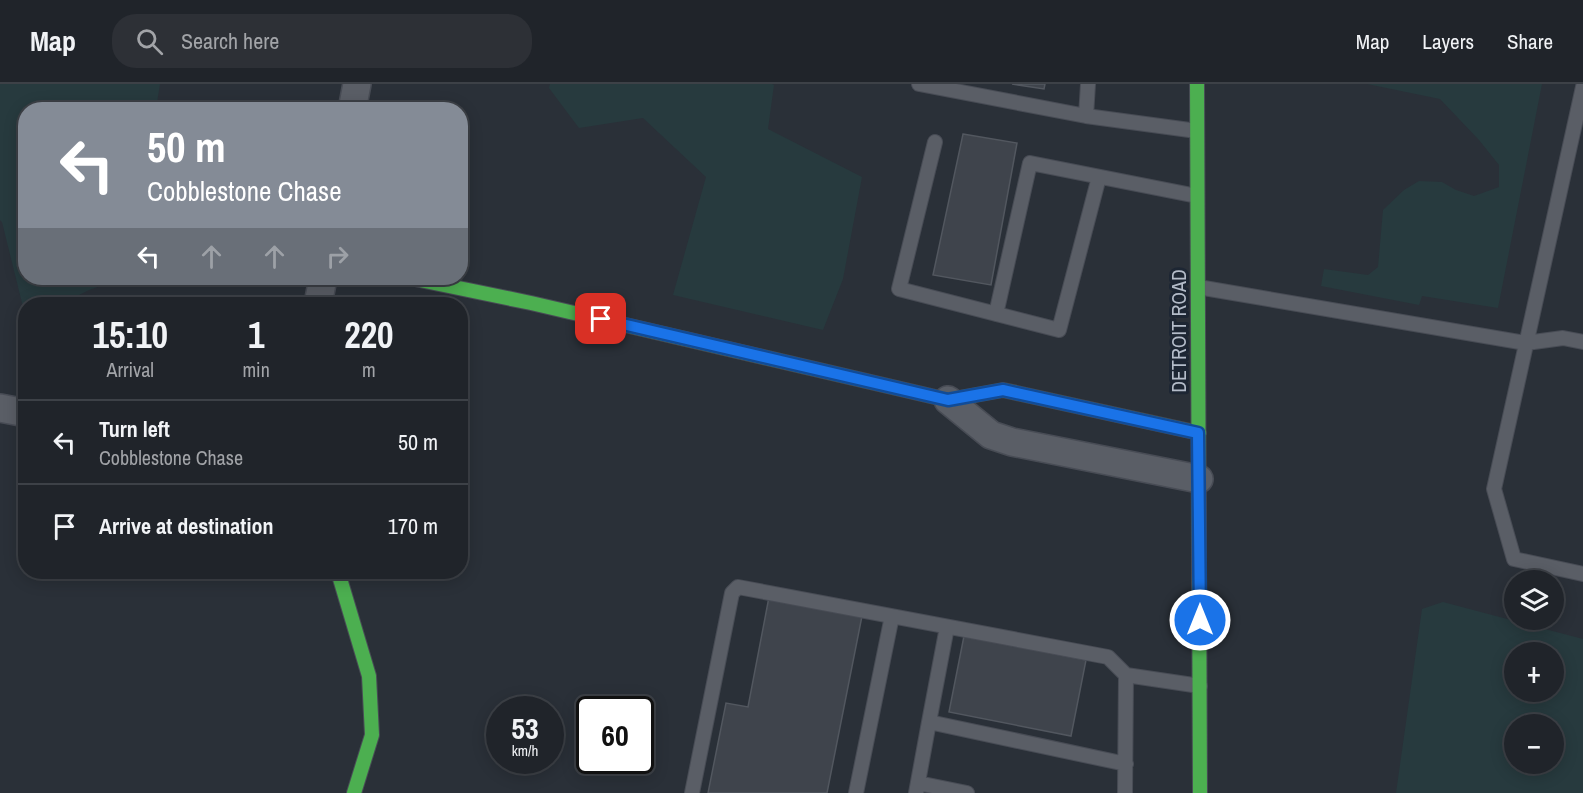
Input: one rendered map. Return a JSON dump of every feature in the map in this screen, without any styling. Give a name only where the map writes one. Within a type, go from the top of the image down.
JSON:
[{"type":"street","points":[[354,102],[357,84]]},
{"type":"street","name":"DETROIT ROAD","points":[[1197,84],[1200,793]]},
{"type":"street","points":[[444,285],[531,303],[948,400],[1003,390],[1198,433]]},
{"type":"street","points":[[948,400],[991,435],[1012,442],[1199,479]]},
{"type":"street","points":[[0,408],[18,411]]},
{"type":"street","points":[[340,579],[369,676],[372,735],[354,793]]},
{"type":"lane","points":[[919,84],[1086,116],[1197,131]]},
{"type":"lane","points":[[1086,116],[1088,84]]},
{"type":"lane","points":[[1583,87],[1494,489],[1514,559],[1583,574]]},
{"type":"lane","points":[[935,142],[900,289],[1059,330],[1099,177]]},
{"type":"lane","points":[[996,314],[1030,162],[1197,196]]},
{"type":"lane","points":[[1198,287],[1526,343],[1563,338],[1583,342]]},
{"type":"lane","points":[[692,793],[732,593],[738,587],[1108,657],[1126,675],[1200,686]]},
{"type":"lane","points":[[856,793],[892,616]]},
{"type":"lane","points":[[947,627],[917,788],[967,793]]},
{"type":"lane","points":[[1125,793],[1126,675]]},
{"type":"lane","points":[[929,723],[1126,764]]},
{"type":"green space","points":[[0,84],[160,84],[157,102],[18,102],[18,285],[103,285],[75,297],[21,297],[0,220]]},
{"type":"green space","points":[[550,84],[774,85],[768,129],[862,177],[843,279],[823,330],[673,295],[706,177],[643,118],[579,128],[549,88]]},
{"type":"green space","points":[[1367,84],[1542,84],[1498,308],[1422,296],[1419,305],[1321,286],[1324,269],[1368,275],[1378,267],[1383,210],[1404,190],[1419,181],[1442,182],[1474,196],[1499,187],[1499,165],[1440,99]]},
{"type":"green space","points":[[1443,602],[1504,618],[1504,630],[1549,630],[1583,639],[1583,793],[1396,793],[1422,609]]},
{"type":"building","points":[[1012,84],[1045,84],[1044,89]]},
{"type":"building","points":[[963,134],[1017,143],[991,285],[933,275]]},
{"type":"building","points":[[769,597],[862,616],[827,793],[708,793],[726,703],[748,707]]},
{"type":"building","points":[[964,636],[1086,660],[1071,736],[949,712]]},
{"type":"traffic: fast","points":[[1197,84],[1200,793]]},
{"type":"traffic: fast","points":[[444,285],[531,303],[948,400],[1003,390],[1199,433]]},
{"type":"traffic: fast","points":[[340,579],[369,676],[372,735],[354,793]]},
{"type":"route","points":[[601,319],[948,400],[1003,390],[1198,433],[1200,620]]}]
